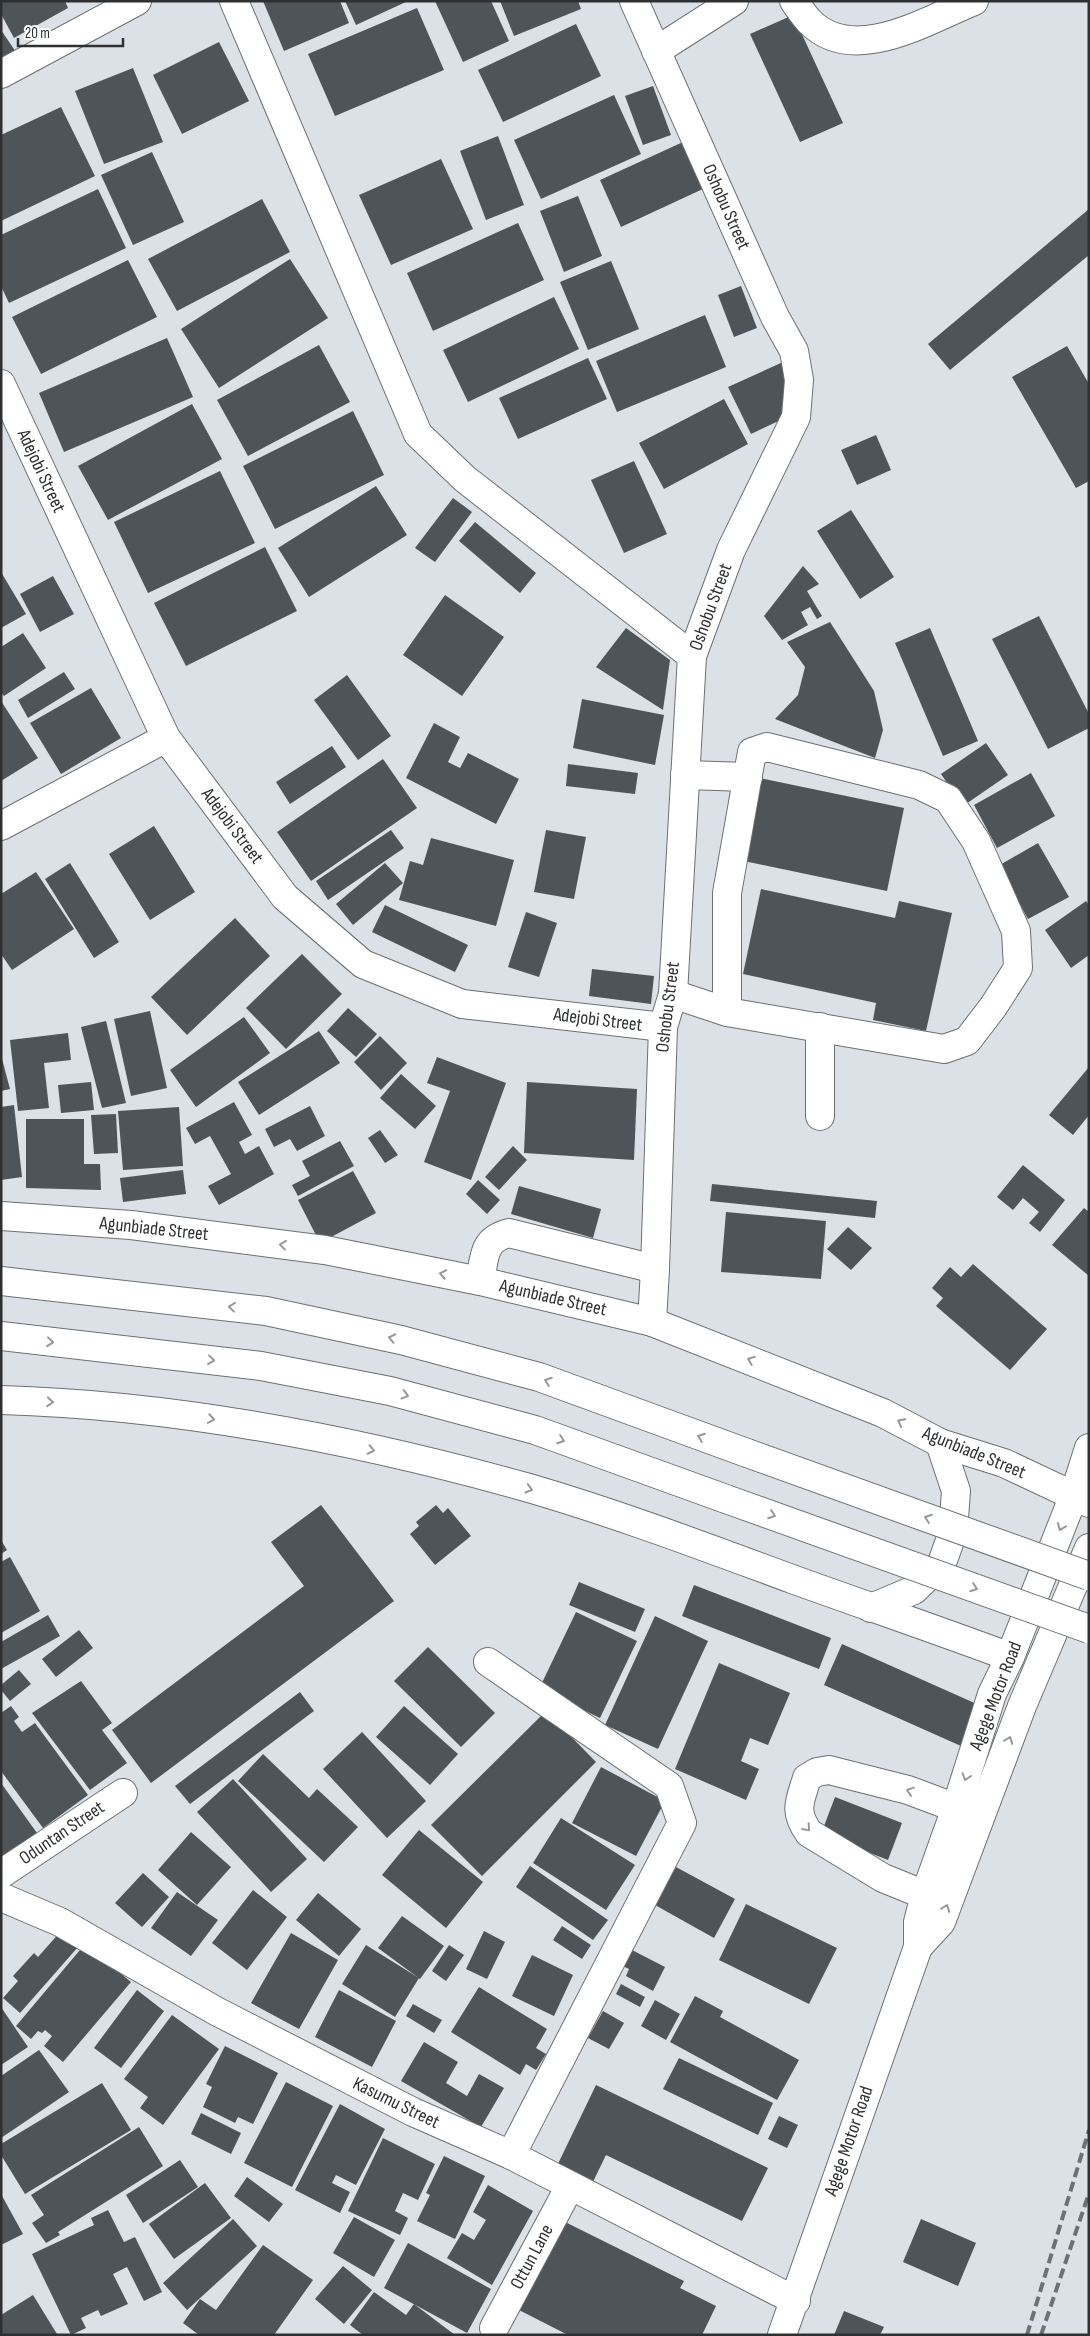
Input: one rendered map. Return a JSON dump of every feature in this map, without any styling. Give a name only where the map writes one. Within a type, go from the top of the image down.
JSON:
[{"type":"main road","points":[[1,74],[137,1]]},
{"type":"main road","points":[[234,1],[418,434],[465,479],[692,656]]},
{"type":"main road","name":"Oshobu Street","points":[[634,1],[775,317],[794,351],[799,380],[796,416],[731,550],[692,656],[673,994],[663,1027],[656,1269],[652,1322]]},
{"type":"main road","points":[[656,52],[734,1]]},
{"type":"main road","points":[[794,1],[811,23],[834,38],[857,43],[890,36],[974,1]]},
{"type":"main road","name":"Adejobi Street","points":[[1,384],[166,738],[285,897],[364,964],[462,1004],[663,1027]]},
{"type":"main road","points":[[1,826],[166,738]]},
{"type":"main road","points":[[673,994],[727,1012],[944,1049],[967,1041],[993,1007],[1018,968],[1016,931],[976,841],[948,799],[919,784],[767,747],[752,752],[727,894],[727,1012]]},
{"type":"main road","points":[[685,775],[748,778]]},
{"type":"main road","points":[[820,1027],[820,1116]]},
{"type":"main road","name":"Agunbiade Street","points":[[1,1216],[131,1225],[324,1250],[480,1281],[652,1322],[883,1413],[940,1443],[1004,1463],[1082,1499]]},
{"type":"main road","points":[[480,1281],[487,1246],[496,1237],[509,1233],[656,1269]]},
{"type":"main road","points":[[1,1281],[266,1311],[401,1340],[539,1378],[1089,1576]]},
{"type":"main road","points":[[1,1336],[260,1366],[390,1391],[535,1430],[1089,1629]]},
{"type":"main road","points":[[1,1400],[174,1413],[313,1437],[438,1464],[530,1489],[675,1536],[1010,1657]]},
{"type":"main road","points":[[871,1608],[914,1590],[942,1563],[953,1532],[956,1491],[940,1443]]},
{"type":"main road","name":"Agege Motor Road","points":[[782,2335],[796,2301],[872,2071],[892,2024],[918,1947],[918,1922],[925,1895],[956,1808],[992,1694],[1082,1499],[1089,1448]]},
{"type":"main road","name":"Agege Motor Road","points":[[918,1947],[940,1922],[1022,1706],[1089,1548]]},
{"type":"main road","points":[[488,1662],[668,1786],[682,1823],[511,2156]]},
{"type":"main road","points":[[925,1895],[883,1878],[809,1833],[801,1822],[798,1807],[807,1778],[817,1772],[829,1770],[908,1790],[956,1808]]},
{"type":"main road","name":"Oduntan Street","points":[[1,1874],[124,1793]]},
{"type":"main road","name":"Kasumu Street","points":[[1,1897],[60,1922],[216,2011],[412,2112],[511,2156],[796,2301]]},
{"type":"main road","name":"Ottun Lane","points":[[494,2328],[570,2186]]},
{"type":"building","points":[[1,1],[65,1],[68,8],[14,38],[1,14]]},
{"type":"building","points":[[263,1],[340,1],[349,23],[284,51]]},
{"type":"building","points":[[345,1],[408,1],[356,25]]},
{"type":"building","points":[[435,1],[491,1],[509,41],[463,62]]},
{"type":"building","points":[[500,1],[578,1],[581,9],[514,36]]},
{"type":"building","points":[[417,8],[444,70],[335,116],[308,54]]},
{"type":"building","points":[[793,15],[843,123],[800,142],[750,34]]},
{"type":"building","points":[[576,24],[601,76],[503,122],[478,70]]},
{"type":"building","points":[[1,30],[18,55],[1,65]]},
{"type":"building","points":[[219,42],[249,101],[182,134],[153,75]]},
{"type":"building","points":[[133,68],[163,142],[104,164],[75,91]]},
{"type":"building","points":[[653,86],[671,135],[643,145],[625,96]]},
{"type":"building","points":[[614,95],[641,154],[541,199],[514,140]]},
{"type":"building","points":[[61,107],[95,176],[1,221],[1,135]]},
{"type":"building","points":[[498,136],[524,205],[486,220],[460,151]]},
{"type":"building","points":[[683,142],[705,188],[621,227],[600,180]]},
{"type":"building","points":[[152,152],[184,222],[133,245],[101,175]]},
{"type":"building","points":[[441,159],[473,229],[391,265],[359,195]]},
{"type":"building","points":[[98,189],[126,248],[9,303],[1,286],[1,235]]},
{"type":"building","points":[[578,196],[602,256],[564,272],[540,211]]},
{"type":"building","points":[[262,199],[290,252],[177,311],[148,259]]},
{"type":"building","points":[[1089,209],[1089,255],[950,370],[928,344]]},
{"type":"building","points":[[518,223],[544,280],[433,331],[407,273]]},
{"type":"building","points":[[290,259],[328,318],[219,388],[181,329]]},
{"type":"building","points":[[128,260],[157,317],[41,374],[12,317]]},
{"type":"building","points":[[611,261],[639,329],[588,350],[560,282]]},
{"type":"building","points":[[741,286],[757,328],[734,337],[718,295]]},
{"type":"building","points":[[554,297],[579,349],[468,402],[443,350]]},
{"type":"building","points":[[705,315],[726,367],[617,412],[596,361]]},
{"type":"building","points":[[167,338],[193,397],[64,452],[39,393]]},
{"type":"building","points":[[319,345],[350,402],[248,456],[217,400]]},
{"type":"building","points":[[1067,346],[1089,384],[1089,481],[1076,488],[1012,377]]},
{"type":"building","points":[[588,358],[607,399],[518,439],[499,398]]},
{"type":"building","points":[[783,362],[787,417],[751,434],[728,387]]},
{"type":"building","points":[[724,399],[748,444],[664,489],[639,443]]},
{"type":"building","points":[[192,404],[222,459],[108,520],[78,466]]},
{"type":"building","points":[[353,411],[384,475],[275,529],[243,466]]},
{"type":"building","points":[[876,435],[891,470],[857,485],[841,450]]},
{"type":"building","points":[[634,461],[667,534],[624,553],[591,480]]},
{"type":"building","points":[[220,471],[255,543],[148,593],[114,522]]},
{"type":"building","points":[[376,486],[407,535],[309,597],[278,548]]},
{"type":"building","points":[[453,498],[472,512],[435,562],[415,548]]},
{"type":"building","points":[[851,510],[894,577],[860,599],[817,531]]},
{"type":"building","points":[[475,522],[536,573],[520,593],[459,541]]},
{"type":"building","points":[[265,547],[297,611],[186,666],[154,603]]},
{"type":"building","points":[[803,566],[819,584],[807,591],[822,616],[817,619],[810,607],[801,612],[808,625],[782,640],[764,616]]},
{"type":"building","points":[[1,572],[26,614],[1,628]]},
{"type":"building","points":[[53,576],[74,614],[40,632],[20,594]]},
{"type":"building","points":[[445,595],[504,637],[462,696],[403,655]]},
{"type":"building","points":[[1039,616],[1089,714],[1089,728],[1048,749],[992,639]]},
{"type":"building","points":[[830,622],[874,691],[883,730],[875,758],[775,719],[798,695],[805,667],[787,642]]},
{"type":"building","points":[[626,628],[670,660],[663,710],[596,667]]},
{"type":"building","points":[[930,628],[978,741],[943,756],[895,643]]},
{"type":"building","points":[[23,633],[46,668],[4,696],[1,692],[1,647]]},
{"type":"building","points":[[64,672],[75,689],[28,718],[18,700]]},
{"type":"building","points":[[347,675],[391,736],[358,760],[314,700]]},
{"type":"building","points":[[91,688],[121,738],[61,774],[30,723]]},
{"type":"building","points":[[582,699],[664,715],[655,765],[573,748]]},
{"type":"building","points":[[1,701],[38,758],[1,781]]},
{"type":"building","points":[[434,723],[460,737],[448,762],[460,768],[468,753],[519,779],[496,824],[406,778]]},
{"type":"building","points":[[986,743],[1008,775],[963,806],[941,774]]},
{"type":"building","points":[[332,746],[346,767],[290,804],[276,782]]},
{"type":"building","points":[[383,759],[417,808],[311,881],[277,832]]},
{"type":"building","points":[[568,764],[638,773],[635,794],[566,786]]},
{"type":"building","points":[[1031,773],[1055,816],[997,848],[974,805]]},
{"type":"building","points":[[755,777],[904,808],[887,891],[739,860]]},
{"type":"building","points":[[154,826],[195,892],[150,920],[109,854]]},
{"type":"building","points":[[391,830],[404,848],[328,900],[316,881]]},
{"type":"building","points":[[546,830],[586,837],[574,899],[534,892]]},
{"type":"building","points":[[431,838],[514,860],[496,926],[399,900],[410,861],[423,865]]},
{"type":"building","points":[[1038,843],[1069,897],[1028,919],[998,866]]},
{"type":"building","points":[[70,863],[119,942],[94,958],[45,879]]},
{"type":"building","points":[[385,863],[403,883],[353,925],[336,904]]},
{"type":"building","points":[[36,872],[74,929],[12,970],[1,954],[1,894]]},
{"type":"building","points":[[761,889],[895,918],[899,901],[952,913],[926,1031],[873,1020],[876,1003],[743,974]]},
{"type":"building","points":[[1086,901],[1089,905],[1089,955],[1071,968],[1045,930]]},
{"type":"building","points":[[385,905],[468,945],[455,972],[372,932]]},
{"type":"building","points":[[526,912],[557,923],[539,977],[508,967]]},
{"type":"building","points":[[235,918],[270,956],[187,1035],[151,997]]},
{"type":"building","points":[[302,954],[342,994],[286,1049],[246,1008]]},
{"type":"building","points":[[592,969],[654,976],[651,1004],[589,996]]},
{"type":"building","points":[[348,1008],[377,1034],[356,1057],[327,1031]]},
{"type":"building","points":[[150,1011],[167,1088],[131,1096],[114,1019]]},
{"type":"building","points":[[244,1017],[270,1053],[196,1107],[170,1070]]},
{"type":"building","points":[[106,1021],[126,1103],[102,1108],[81,1027]]},
{"type":"building","points":[[319,1031],[340,1063],[259,1115],[238,1082]]},
{"type":"building","points":[[68,1033],[71,1060],[44,1063],[49,1108],[18,1111],[10,1040]]},
{"type":"building","points":[[380,1036],[407,1063],[381,1090],[354,1062]]},
{"type":"building","points":[[1,1055],[10,1089],[1,1091]]},
{"type":"building","points":[[437,1057],[506,1083],[471,1180],[424,1162],[450,1091],[427,1083]]},
{"type":"building","points":[[1089,1067],[1089,1115],[1073,1135],[1049,1115]]},
{"type":"building","points":[[401,1074],[436,1106],[415,1129],[380,1098]]},
{"type":"building","points":[[91,1082],[94,1110],[61,1113],[58,1085]]},
{"type":"building","points":[[527,1082],[637,1089],[634,1160],[524,1153]]},
{"type":"building","points":[[234,1102],[252,1135],[239,1142],[245,1154],[259,1146],[274,1174],[219,1205],[208,1186],[231,1174],[210,1136],[195,1144],[186,1128]]},
{"type":"building","points":[[14,1105],[22,1177],[1,1180],[1,1107]]},
{"type":"building","points":[[310,1106],[325,1136],[297,1151],[290,1139],[274,1147],[265,1129]]},
{"type":"building","points":[[179,1107],[183,1166],[123,1170],[118,1111]]},
{"type":"building","points":[[116,1114],[118,1153],[94,1154],[91,1115]]},
{"type":"building","points":[[26,1119],[84,1119],[84,1164],[100,1164],[101,1190],[26,1188]]},
{"type":"building","points":[[380,1130],[398,1155],[385,1163],[368,1138]]},
{"type":"building","points":[[340,1141],[354,1166],[298,1196],[292,1185],[310,1176],[302,1161]]},
{"type":"building","points":[[513,1146],[527,1160],[499,1190],[485,1177]]},
{"type":"building","points":[[1023,1165],[1065,1200],[1040,1232],[1029,1223],[1039,1212],[1023,1198],[1013,1210],[997,1197]]},
{"type":"building","points":[[183,1170],[186,1194],[123,1202],[120,1178]]},
{"type":"building","points":[[353,1171],[376,1213],[320,1243],[298,1200]]},
{"type":"building","points":[[478,1180],[500,1200],[487,1214],[466,1194]]},
{"type":"building","points":[[712,1184],[877,1201],[875,1218],[710,1201]]},
{"type":"building","points":[[519,1186],[601,1209],[593,1238],[511,1214]]},
{"type":"building","points":[[1084,1208],[1089,1212],[1089,1276],[1052,1245]]},
{"type":"building","points":[[726,1212],[826,1221],[821,1279],[721,1272]]},
{"type":"building","points":[[848,1227],[872,1248],[851,1270],[827,1249]]},
{"type":"building","points":[[973,1264],[1047,1329],[1010,1370],[936,1306],[943,1298],[932,1288],[950,1267],[961,1277]]},
{"type":"building","points":[[321,1505],[394,1601],[151,1783],[112,1730],[304,1586],[271,1542]]},
{"type":"building","points":[[436,1505],[443,1513],[448,1508],[471,1536],[435,1565],[410,1534],[419,1526],[416,1522]]},
{"type":"building","points":[[1,1540],[7,1550],[1,1554]]},
{"type":"building","points":[[10,1557],[40,1611],[1,1633],[1,1562]]},
{"type":"building","points":[[579,1582],[645,1609],[635,1632],[569,1605]]},
{"type":"building","points":[[694,1585],[831,1638],[819,1669],[682,1616]]},
{"type":"building","points":[[576,1612],[637,1641],[600,1718],[539,1689]]},
{"type":"building","points":[[48,1615],[60,1636],[1,1669],[1,1642]]},
{"type":"building","points":[[655,1616],[708,1641],[658,1749],[605,1725]]},
{"type":"building","points":[[79,1630],[93,1648],[56,1677],[42,1659]]},
{"type":"building","points":[[842,1644],[979,1705],[961,1746],[824,1685]]},
{"type":"building","points":[[428,1647],[495,1713],[461,1747],[394,1681]]},
{"type":"building","points":[[719,1663],[790,1693],[768,1745],[750,1738],[741,1761],[759,1769],[746,1800],[675,1769]]},
{"type":"building","points":[[19,1670],[31,1684],[10,1701],[1,1690],[1,1685]]},
{"type":"building","points":[[81,1681],[112,1723],[102,1730],[127,1763],[90,1790],[32,1713]]},
{"type":"building","points":[[300,1692],[314,1711],[190,1804],[175,1786]]},
{"type":"building","points":[[11,1706],[19,1717],[14,1721],[22,1732],[35,1723],[88,1795],[43,1828],[1,1771],[1,1713]]},
{"type":"building","points":[[404,1706],[458,1754],[430,1785],[376,1737]]},
{"type":"building","points":[[546,1711],[596,1762],[482,1876],[431,1825]]},
{"type":"building","points":[[362,1732],[426,1801],[387,1838],[323,1769]]},
{"type":"building","points":[[263,1754],[309,1798],[317,1789],[358,1827],[324,1862],[238,1781]]},
{"type":"building","points":[[601,1767],[665,1801],[636,1856],[572,1823]]},
{"type":"building","points":[[233,1779],[307,1859],[271,1892],[197,1812]]},
{"type":"building","points":[[1,1783],[37,1833],[1,1857]]},
{"type":"building","points":[[835,1797],[902,1823],[888,1860],[821,1834]]},
{"type":"building","points":[[561,1818],[635,1865],[606,1910],[533,1863]]},
{"type":"building","points":[[419,1830],[483,1882],[446,1928],[382,1875]]},
{"type":"building","points":[[191,1832],[231,1867],[197,1905],[158,1870]]},
{"type":"building","points":[[530,1866],[608,1920],[593,1940],[516,1887]]},
{"type":"building","points":[[676,1867],[735,1899],[714,1938],[655,1905]]},
{"type":"building","points":[[143,1873],[169,1897],[142,1927],[115,1903]]},
{"type":"building","points":[[253,1890],[287,1917],[247,1970],[212,1943]]},
{"type":"building","points":[[177,1892],[218,1920],[191,1956],[151,1928]]},
{"type":"building","points":[[318,1893],[361,1929],[339,1956],[296,1920]]},
{"type":"building","points":[[746,1904],[837,1948],[809,2004],[719,1960]]},
{"type":"building","points":[[402,1916],[444,1946],[420,1979],[378,1948]]},
{"type":"building","points":[[562,1926],[591,1945],[582,1959],[553,1940]]},
{"type":"building","points":[[61,1931],[78,1947],[20,2013],[3,1998],[18,1981],[13,1976],[34,1953],[38,1957]]},
{"type":"building","points":[[484,1931],[505,1942],[487,1979],[466,1969]]},
{"type":"building","points":[[291,1933],[338,1960],[299,2029],[251,2003]]},
{"type":"building","points":[[85,1944],[131,1982],[63,2062],[44,2046],[52,2036],[45,2030],[42,2033],[38,2031],[31,2039],[16,2026]]},
{"type":"building","points":[[366,1945],[419,1978],[395,2017],[342,1984]]},
{"type":"building","points":[[449,1945],[464,1955],[446,1981],[432,1971]]},
{"type":"building","points":[[632,1950],[665,1967],[653,1991],[626,1976],[629,1969],[623,1966]]},
{"type":"building","points":[[532,1955],[573,1975],[554,2016],[512,1996]]},
{"type":"building","points":[[621,1984],[645,1997],[640,2007],[616,1994]]},
{"type":"building","points":[[479,1987],[547,2029],[536,2048],[546,2054],[536,2070],[526,2064],[520,2075],[451,2032]]},
{"type":"building","points":[[137,1990],[164,2011],[121,2068],[94,2048]]},
{"type":"building","points":[[339,1990],[396,2021],[372,2067],[315,2037]]},
{"type":"building","points":[[695,1996],[723,2011],[720,2017],[799,2060],[777,2100],[670,2042]]},
{"type":"building","points":[[655,2000],[680,2014],[666,2040],[641,2026]]},
{"type":"building","points":[[413,2004],[442,2020],[434,2033],[406,2016]]},
{"type":"building","points":[[1,2007],[28,2047],[1,2065]]},
{"type":"building","points":[[603,2011],[624,2023],[609,2049],[588,2038]]},
{"type":"building","points":[[172,2015],[219,2049],[163,2125],[140,2108],[148,2097],[124,2079]]},
{"type":"building","points":[[424,2042],[458,2062],[446,2083],[467,2096],[479,2074],[504,2088],[481,2127],[401,2081]]},
{"type":"building","points":[[225,2046],[278,2073],[253,2124],[238,2117],[235,2123],[203,2107],[212,2087],[206,2084]]},
{"type":"building","points":[[39,2050],[69,2092],[1,2138],[1,2076]]},
{"type":"building","points":[[679,2058],[773,2103],[758,2135],[663,2089]]},
{"type":"building","points":[[286,2082],[333,2106],[292,2187],[244,2163]]},
{"type":"building","points":[[102,2083],[131,2130],[25,2194],[1,2155],[1,2144]]},
{"type":"building","points":[[596,2085],[768,2168],[742,2221],[606,2155],[590,2188],[555,2170]]},
{"type":"building","points":[[340,2104],[385,2129],[356,2185],[336,2175],[332,2183],[350,2192],[340,2213],[295,2190]]},
{"type":"building","points":[[201,2113],[241,2133],[231,2154],[191,2134]]},
{"type":"building","points":[[779,2116],[798,2125],[787,2148],[768,2139]]},
{"type":"building","points":[[139,2127],[163,2166],[58,2232],[60,2235],[46,2243],[32,2223],[44,2215],[31,2195]]},
{"type":"building","points":[[383,2138],[435,2164],[418,2200],[403,2193],[395,2211],[408,2218],[400,2235],[348,2211]]},
{"type":"building","points":[[444,2156],[485,2176],[455,2239],[417,2221],[430,2195],[426,2193]]},
{"type":"building","points":[[180,2160],[198,2187],[143,2223],[126,2195]]},
{"type":"building","points":[[247,2177],[283,2204],[269,2222],[234,2196]]},
{"type":"building","points":[[205,2183],[231,2218],[174,2259],[149,2224]]},
{"type":"building","points":[[488,2185],[533,2211],[492,2285],[447,2258],[462,2233],[474,2240],[486,2220],[473,2212]]},
{"type":"building","points":[[1,2194],[23,2234],[1,2245]]},
{"type":"building","points":[[108,2210],[124,2242],[135,2237],[162,2292],[144,2301],[127,2267],[113,2274],[128,2304],[101,2316],[98,2310],[81,2318],[86,2328],[71,2335],[32,2254],[94,2225],[91,2218]]},
{"type":"building","points":[[354,2217],[395,2240],[374,2277],[333,2253]]},
{"type":"building","points":[[233,2219],[257,2246],[187,2310],[163,2283]]},
{"type":"building","points":[[559,2219],[684,2281],[680,2288],[716,2306],[702,2335],[568,2335],[515,2308]]},
{"type":"building","points":[[921,2219],[976,2243],[958,2286],[903,2262]]},
{"type":"building","points":[[408,2243],[491,2289],[467,2333],[384,2288]]},
{"type":"building","points":[[263,2245],[313,2280],[274,2335],[199,2335],[183,2323],[200,2299],[216,2310]]},
{"type":"building","points":[[343,2266],[372,2290],[344,2324],[315,2299]]},
{"type":"building","points":[[374,2292],[406,2315],[414,2304],[455,2335],[363,2335],[350,2325]]},
{"type":"building","points":[[33,2295],[57,2334],[1,2335],[1,2315]]},
{"type":"building","points":[[844,2311],[884,2327],[880,2335],[834,2335]]},
{"type":"railway","points":[[1027,2335],[1089,2130]]},
{"type":"railway","points":[[1041,2335],[1089,2193]]}]
